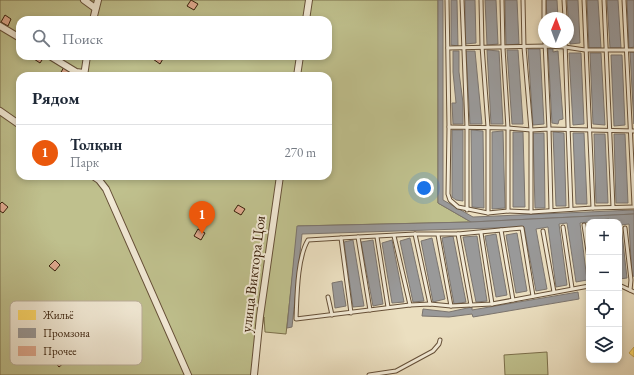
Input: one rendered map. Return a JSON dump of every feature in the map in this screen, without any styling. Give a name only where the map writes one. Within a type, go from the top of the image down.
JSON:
[{"type":"street","points":[[84,0],[95,8]]},
{"type":"street","points":[[94,16],[98,0]]},
{"type":"street","points":[[307,16],[309,0]]},
{"type":"street","points":[[0,26],[16,36]]},
{"type":"street","points":[[56,60],[76,72]]},
{"type":"street","points":[[84,72],[86,60]]},
{"type":"street","points":[[298,72],[299,60]]},
{"type":"street","points":[[0,111],[16,122]]},
{"type":"street","points":[[99,180],[106,189],[188,375]]},
{"type":"street","name":"улица Виктора Цоя","points":[[254,375],[260,316],[279,180]]},
{"type":"lane","points":[[447,0],[449,127],[448,194],[450,200],[458,207],[488,213],[634,206],[632,130],[624,0]]},
{"type":"lane","points":[[462,0],[467,127],[467,210]]},
{"type":"lane","points":[[481,0],[482,47],[488,127],[488,213]]},
{"type":"lane","points":[[502,0],[503,48],[508,128],[508,211]]},
{"type":"lane","points":[[523,0],[524,47],[530,130],[531,212]]},
{"type":"lane","points":[[544,0],[544,12]]},
{"type":"lane","points":[[564,0],[565,12]]},
{"type":"lane","points":[[584,0],[593,208]]},
{"type":"lane","points":[[604,0],[613,207]]},
{"type":"lane","points":[[448,48],[503,48],[538,45]]},
{"type":"lane","points":[[545,48],[551,210]]},
{"type":"lane","points":[[565,48],[571,209]]},
{"type":"lane","points":[[572,48],[606,51],[634,50]]},
{"type":"lane","points":[[449,127],[488,127],[530,130],[632,130]]},
{"type":"lane","points":[[584,225],[589,255]]},
{"type":"lane","points":[[563,227],[572,288]]},
{"type":"lane","points":[[532,296],[522,228],[481,233],[415,234],[308,240],[303,248],[298,282],[296,319],[410,305],[430,304],[451,306],[492,304],[586,286]]},
{"type":"lane","points":[[622,287],[632,291],[625,228]]},
{"type":"lane","points":[[501,230],[513,300]]},
{"type":"lane","points":[[543,231],[554,292]]},
{"type":"lane","points":[[481,233],[492,304]]},
{"type":"lane","points":[[415,234],[430,304]]},
{"type":"lane","points":[[438,234],[451,306]]},
{"type":"lane","points":[[458,234],[471,305]]},
{"type":"lane","points":[[394,236],[410,305]]},
{"type":"lane","points":[[358,237],[370,310]]},
{"type":"lane","points":[[377,237],[388,307]]},
{"type":"lane","points":[[341,238],[351,312]]},
{"type":"lane","points":[[328,297],[332,315]]},
{"type":"lane","points":[[369,375],[396,371],[433,351],[439,344],[440,340]]},
{"type":"green space","points":[[0,0],[438,0],[438,203],[471,222],[298,226],[286,334],[265,332],[264,317],[253,375],[0,375]]},
{"type":"green space","points":[[547,352],[548,375],[505,375],[504,355]]},
{"type":"building: Жильё","points":[[634,347],[634,357],[629,353]]},
{"type":"building: Промзона","points":[[438,0],[443,0],[443,200],[473,217],[634,210],[634,214],[471,222],[438,203]]},
{"type":"building: Промзона","points":[[451,0],[457,0],[458,46],[451,45]]},
{"type":"building: Промзона","points":[[465,0],[475,0],[476,43],[465,44]]},
{"type":"building: Промзона","points":[[485,0],[496,0],[498,44],[487,45]]},
{"type":"building: Промзона","points":[[505,0],[517,0],[519,44],[506,45]]},
{"type":"building: Промзона","points":[[546,0],[557,0],[558,12],[547,12]]},
{"type":"building: Промзона","points":[[567,0],[578,0],[580,43],[574,44],[574,12],[568,12]]},
{"type":"building: Промзона","points":[[587,0],[598,0],[601,48],[589,48]]},
{"type":"building: Промзона","points":[[607,0],[618,0],[621,48],[610,48]]},
{"type":"building: Промзона","points":[[627,0],[634,0],[634,47],[629,48]]},
{"type":"building: Промзона","points":[[528,49],[540,49],[544,124],[533,125]]},
{"type":"building: Промзона","points":[[548,49],[553,49],[553,52],[558,51],[563,119],[559,120],[558,124],[552,123]]},
{"type":"building: Промзона","points":[[487,50],[499,51],[503,124],[491,124]]},
{"type":"building: Промзона","points":[[507,50],[518,50],[523,124],[512,124]]},
{"type":"building: Промзона","points":[[453,51],[459,51],[463,124],[453,124],[452,103],[456,103],[453,72]]},
{"type":"building: Промзона","points":[[466,51],[475,51],[482,124],[470,124]]},
{"type":"building: Промзона","points":[[630,52],[634,52],[634,124]]},
{"type":"building: Промзона","points":[[569,53],[581,53],[584,124],[573,125]]},
{"type":"building: Промзона","points":[[590,53],[601,53],[605,125],[593,124]]},
{"type":"building: Промзона","points":[[611,55],[622,55],[625,125],[614,126]]},
{"type":"building: Промзона","points":[[452,130],[463,130],[463,201],[456,200],[452,197]]},
{"type":"building: Промзона","points":[[471,130],[483,131],[484,208],[472,207]]},
{"type":"building: Промзона","points":[[503,131],[505,208],[492,209],[492,132]]},
{"type":"building: Промзона","points":[[513,132],[523,132],[525,207],[513,207]]},
{"type":"building: Промзона","points":[[553,132],[564,133],[566,206],[556,206]]},
{"type":"building: Промзона","points":[[533,133],[544,133],[545,208],[535,208]]},
{"type":"building: Промзона","points":[[573,133],[584,133],[587,204],[576,204]]},
{"type":"building: Промзона","points":[[594,134],[605,134],[608,203],[596,203]]},
{"type":"building: Промзона","points":[[614,134],[625,134],[628,203],[616,203]]},
{"type":"building: Промзона","points":[[634,214],[634,276],[632,277],[629,224],[622,225],[622,219],[586,219],[586,222],[580,223],[586,280],[576,282],[567,223],[559,224],[567,285],[556,287],[548,227],[536,229],[547,289],[536,291],[524,227],[302,234],[292,327],[287,328],[297,226],[471,222]]},
{"type":"building: Промзона","points":[[517,233],[527,291],[516,293],[506,235]]},
{"type":"building: Промзона","points":[[496,234],[507,295],[496,297],[485,236]]},
{"type":"building: Промзона","points":[[622,234],[627,278],[622,279]]},
{"type":"building: Промзона","points":[[453,236],[466,302],[454,304],[442,238]]},
{"type":"building: Промзона","points":[[477,236],[487,301],[476,302],[463,237]]},
{"type":"building: Промзона","points":[[410,238],[424,301],[413,302],[400,241]]},
{"type":"building: Промзона","points":[[432,238],[445,299],[433,302],[421,241]]},
{"type":"building: Промзона","points":[[353,240],[364,306],[353,307],[344,242]]},
{"type":"building: Промзона","points":[[373,240],[383,304],[373,306],[361,242]]},
{"type":"building: Промзона","points":[[392,240],[404,302],[392,303],[382,243]]},
{"type":"building: Промзона","points":[[342,281],[346,306],[335,308],[332,283]]},
{"type":"building: Промзона","points":[[578,292],[579,299],[473,317],[472,314],[449,317],[422,316],[423,309],[449,312],[472,307],[472,310]]},
{"type":"building: Прочее","points":[[191,0],[198,4],[194,10],[187,6]]},
{"type":"building: Прочее","points":[[5,15],[11,19],[8,26],[1,22]]},
{"type":"building: Прочее","points":[[154,60],[162,60],[160,64]]},
{"type":"building: Прочее","points":[[64,67],[70,71],[70,72],[61,72]]},
{"type":"building: Прочее","points":[[2,202],[8,207],[3,213],[0,211],[0,204]]},
{"type":"building: Прочее","points":[[238,205],[245,209],[241,215],[234,211]]},
{"type":"building: Прочее","points":[[198,229],[205,233],[201,240],[194,236]]},
{"type":"building: Прочее","points":[[55,260],[60,265],[55,271],[49,266]]},
{"type":"place","name":"Толқын","points":[[202,234]]}]
